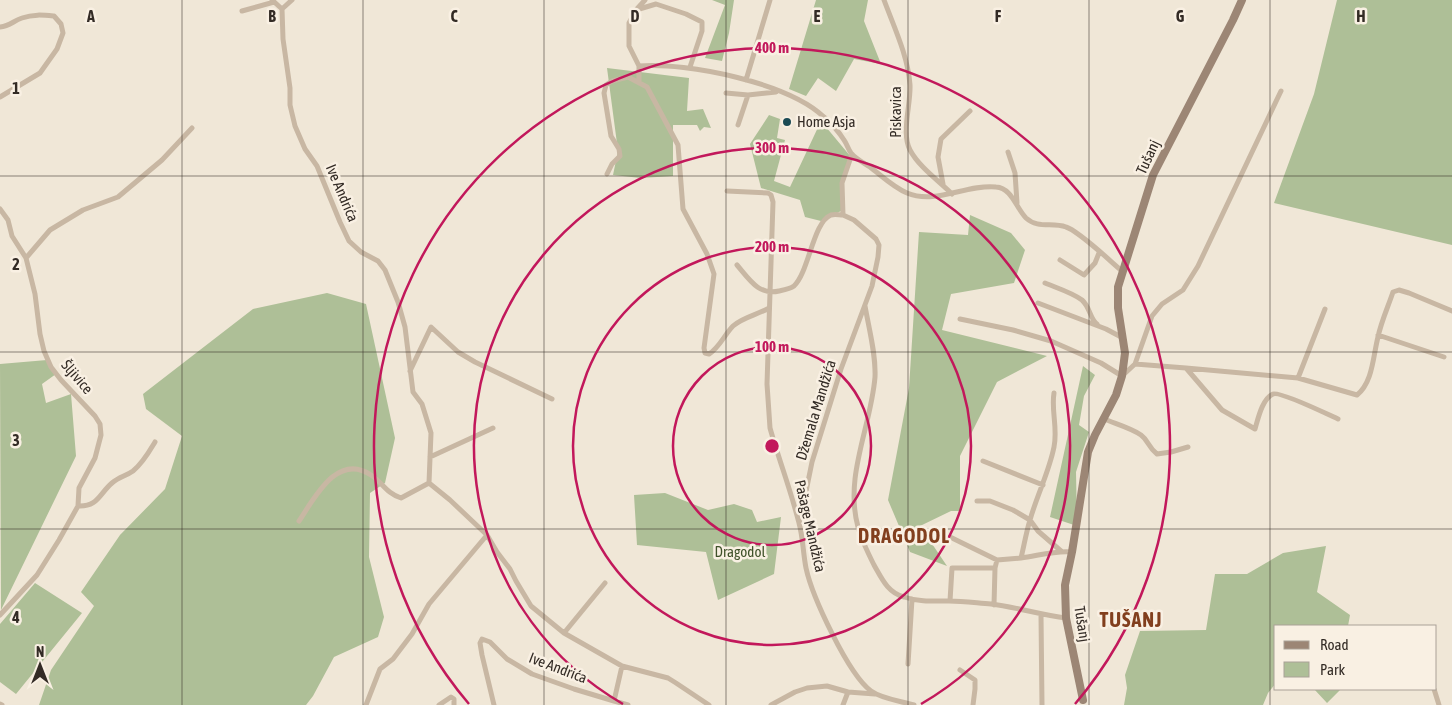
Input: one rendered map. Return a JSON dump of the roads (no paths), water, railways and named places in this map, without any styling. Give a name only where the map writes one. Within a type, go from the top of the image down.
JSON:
[{"type":"street","points":[[242,11],[273,1],[282,9],[292,0]]},
{"type":"street","points":[[639,82],[639,66],[629,46],[629,23],[636,10],[645,0]]},
{"type":"street","points":[[746,80],[770,0]]},
{"type":"street","name":"Piskavica","points":[[884,0],[898,39],[910,84],[907,137],[909,148],[952,194]]},
{"type":"street","name":"Tušanj","points":[[1084,703],[1066,618],[1065,585],[1088,452],[1116,395],[1122,376],[1125,353],[1118,308],[1118,287],[1153,175],[1234,20],[1242,0]]},
{"type":"street","points":[[636,10],[656,4],[686,14],[702,22],[690,67]]},
{"type":"street","name":"Ive Andrića","points":[[282,9],[290,106],[295,126],[305,149],[317,166],[349,241],[361,252],[378,260],[385,270],[398,302],[405,327],[413,392],[422,404],[431,432],[430,483],[487,535],[510,569],[531,606],[564,633],[622,666],[668,678],[709,705]]},
{"type":"street","points":[[0,27],[9,26],[20,18],[36,14],[54,16],[61,24],[63,32],[56,50],[40,73],[0,96]]},
{"type":"street","points":[[639,66],[655,64],[690,67],[746,80],[779,92],[818,111],[845,141],[852,154],[906,193],[916,196],[952,194],[976,188],[1002,188],[1017,204],[1026,218],[1035,224],[1067,227],[1122,271]]},
{"type":"street","points":[[607,174],[612,164],[620,156],[608,123],[604,93],[606,85],[612,80],[628,77],[647,87],[678,145],[683,209],[693,231],[707,254],[713,270],[714,280],[704,348],[706,353],[709,354],[713,351],[725,335],[739,322],[769,308]]},
{"type":"street","points":[[960,319],[1013,330],[1044,339],[1101,363],[1122,376],[1135,364],[1152,316],[1162,304],[1183,290],[1198,266],[1281,91]]},
{"type":"street","points":[[726,93],[748,95],[779,92]]},
{"type":"street","points":[[738,125],[748,95]]},
{"type":"street","points":[[943,185],[938,157],[941,139],[970,111]]},
{"type":"street","points":[[26,258],[50,230],[83,210],[118,197],[162,160],[192,128]]},
{"type":"street","points":[[1008,152],[1015,173],[1017,204]]},
{"type":"street","points":[[843,215],[842,183],[852,154]]},
{"type":"street","points":[[727,191],[768,193],[771,195],[773,202],[771,293]]},
{"type":"street","name":"Šljivice","points":[[0,209],[8,220],[12,236],[26,258],[35,294],[40,334],[44,351],[51,367],[100,424],[101,435],[95,458],[79,488],[78,506],[59,540],[37,575],[0,615]]},
{"type":"street","points":[[736,265],[762,290],[771,293],[795,285],[825,219],[831,215],[843,215],[854,220],[876,239],[879,245],[872,286],[865,306],[875,361],[875,378],[859,456],[854,492],[858,527],[873,562],[890,590],[903,597],[930,601],[994,605],[1066,618]]},
{"type":"street","points":[[1060,260],[1084,274],[1088,273],[1095,263],[1099,252]]},
{"type":"street","points":[[1045,283],[1082,300],[1088,307],[1094,321],[1106,330]]},
{"type":"street","points":[[1135,364],[1298,378],[1357,395],[1364,389],[1372,365],[1378,336],[1393,292],[1399,290],[1452,312]]},
{"type":"street","name":"Pašage Mandžića","points":[[771,293],[767,384],[768,414],[770,428],[800,524],[806,567],[823,615],[854,671],[870,691],[914,705]]},
{"type":"street","points":[[1038,302],[1123,338]]},
{"type":"street","name":"Džemala Mandžića","points":[[800,524],[812,462],[841,369],[865,306]]},
{"type":"street","points":[[1298,378],[1325,309]]},
{"type":"street","points":[[410,371],[432,327],[458,352],[552,399]]},
{"type":"street","points":[[1378,336],[1444,357]]},
{"type":"street","points":[[1186,368],[1222,410],[1256,428],[1263,406],[1271,395],[1276,393],[1338,419]]},
{"type":"street","points":[[1021,558],[1030,520],[1050,464],[1055,438],[1054,393]]},
{"type":"street","points":[[1104,419],[1140,434],[1146,439],[1150,449],[1157,454],[1188,447]]},
{"type":"street","points":[[430,457],[493,428]]},
{"type":"street","points":[[78,506],[86,506],[96,502],[119,477],[132,472],[143,461],[155,442]]},
{"type":"street","points":[[984,461],[1043,485]]},
{"type":"street","points":[[300,521],[323,486],[342,471],[363,470],[390,494],[401,498],[430,483]]},
{"type":"street","points":[[976,501],[990,501],[1013,510],[1030,520],[1038,531],[1061,551]]},
{"type":"street","points":[[366,705],[380,669],[397,654],[412,634],[428,604],[487,535]]},
{"type":"street","points":[[950,537],[997,560],[1046,555],[1061,551],[1072,552]]},
{"type":"street","points":[[994,605],[997,560]]},
{"type":"street","points":[[950,601],[952,568],[995,568]]},
{"type":"street","points":[[564,633],[605,583]]},
{"type":"street","points":[[908,664],[912,599]]},
{"type":"street","points":[[1041,615],[1042,705]]},
{"type":"street","name":"Ive Andrića","points":[[494,705],[482,655],[480,643],[482,639],[490,642],[507,659],[532,674],[628,705]]},
{"type":"street","points":[[614,701],[622,666]]},
{"type":"street","points":[[960,670],[974,680],[976,690],[973,705]]},
{"type":"street","points":[[771,705],[806,688],[827,686],[848,692],[878,694]]},
{"type":"street","points":[[1434,690],[1439,705]]},
{"type":"street","points":[[843,705],[848,692]]},
{"type":"street","points":[[439,705],[451,697],[454,699],[454,705]]},
{"type":"place","name":"Home Asja","points":[[787,122]]},
{"type":"district","name":"DRAGODOL","points":[[904,536]]},
{"type":"district","name":"TUŠANJ","points":[[1131,620]]},
{"type":"park label","name":"Dragodol","points":[[740,552]]}]
